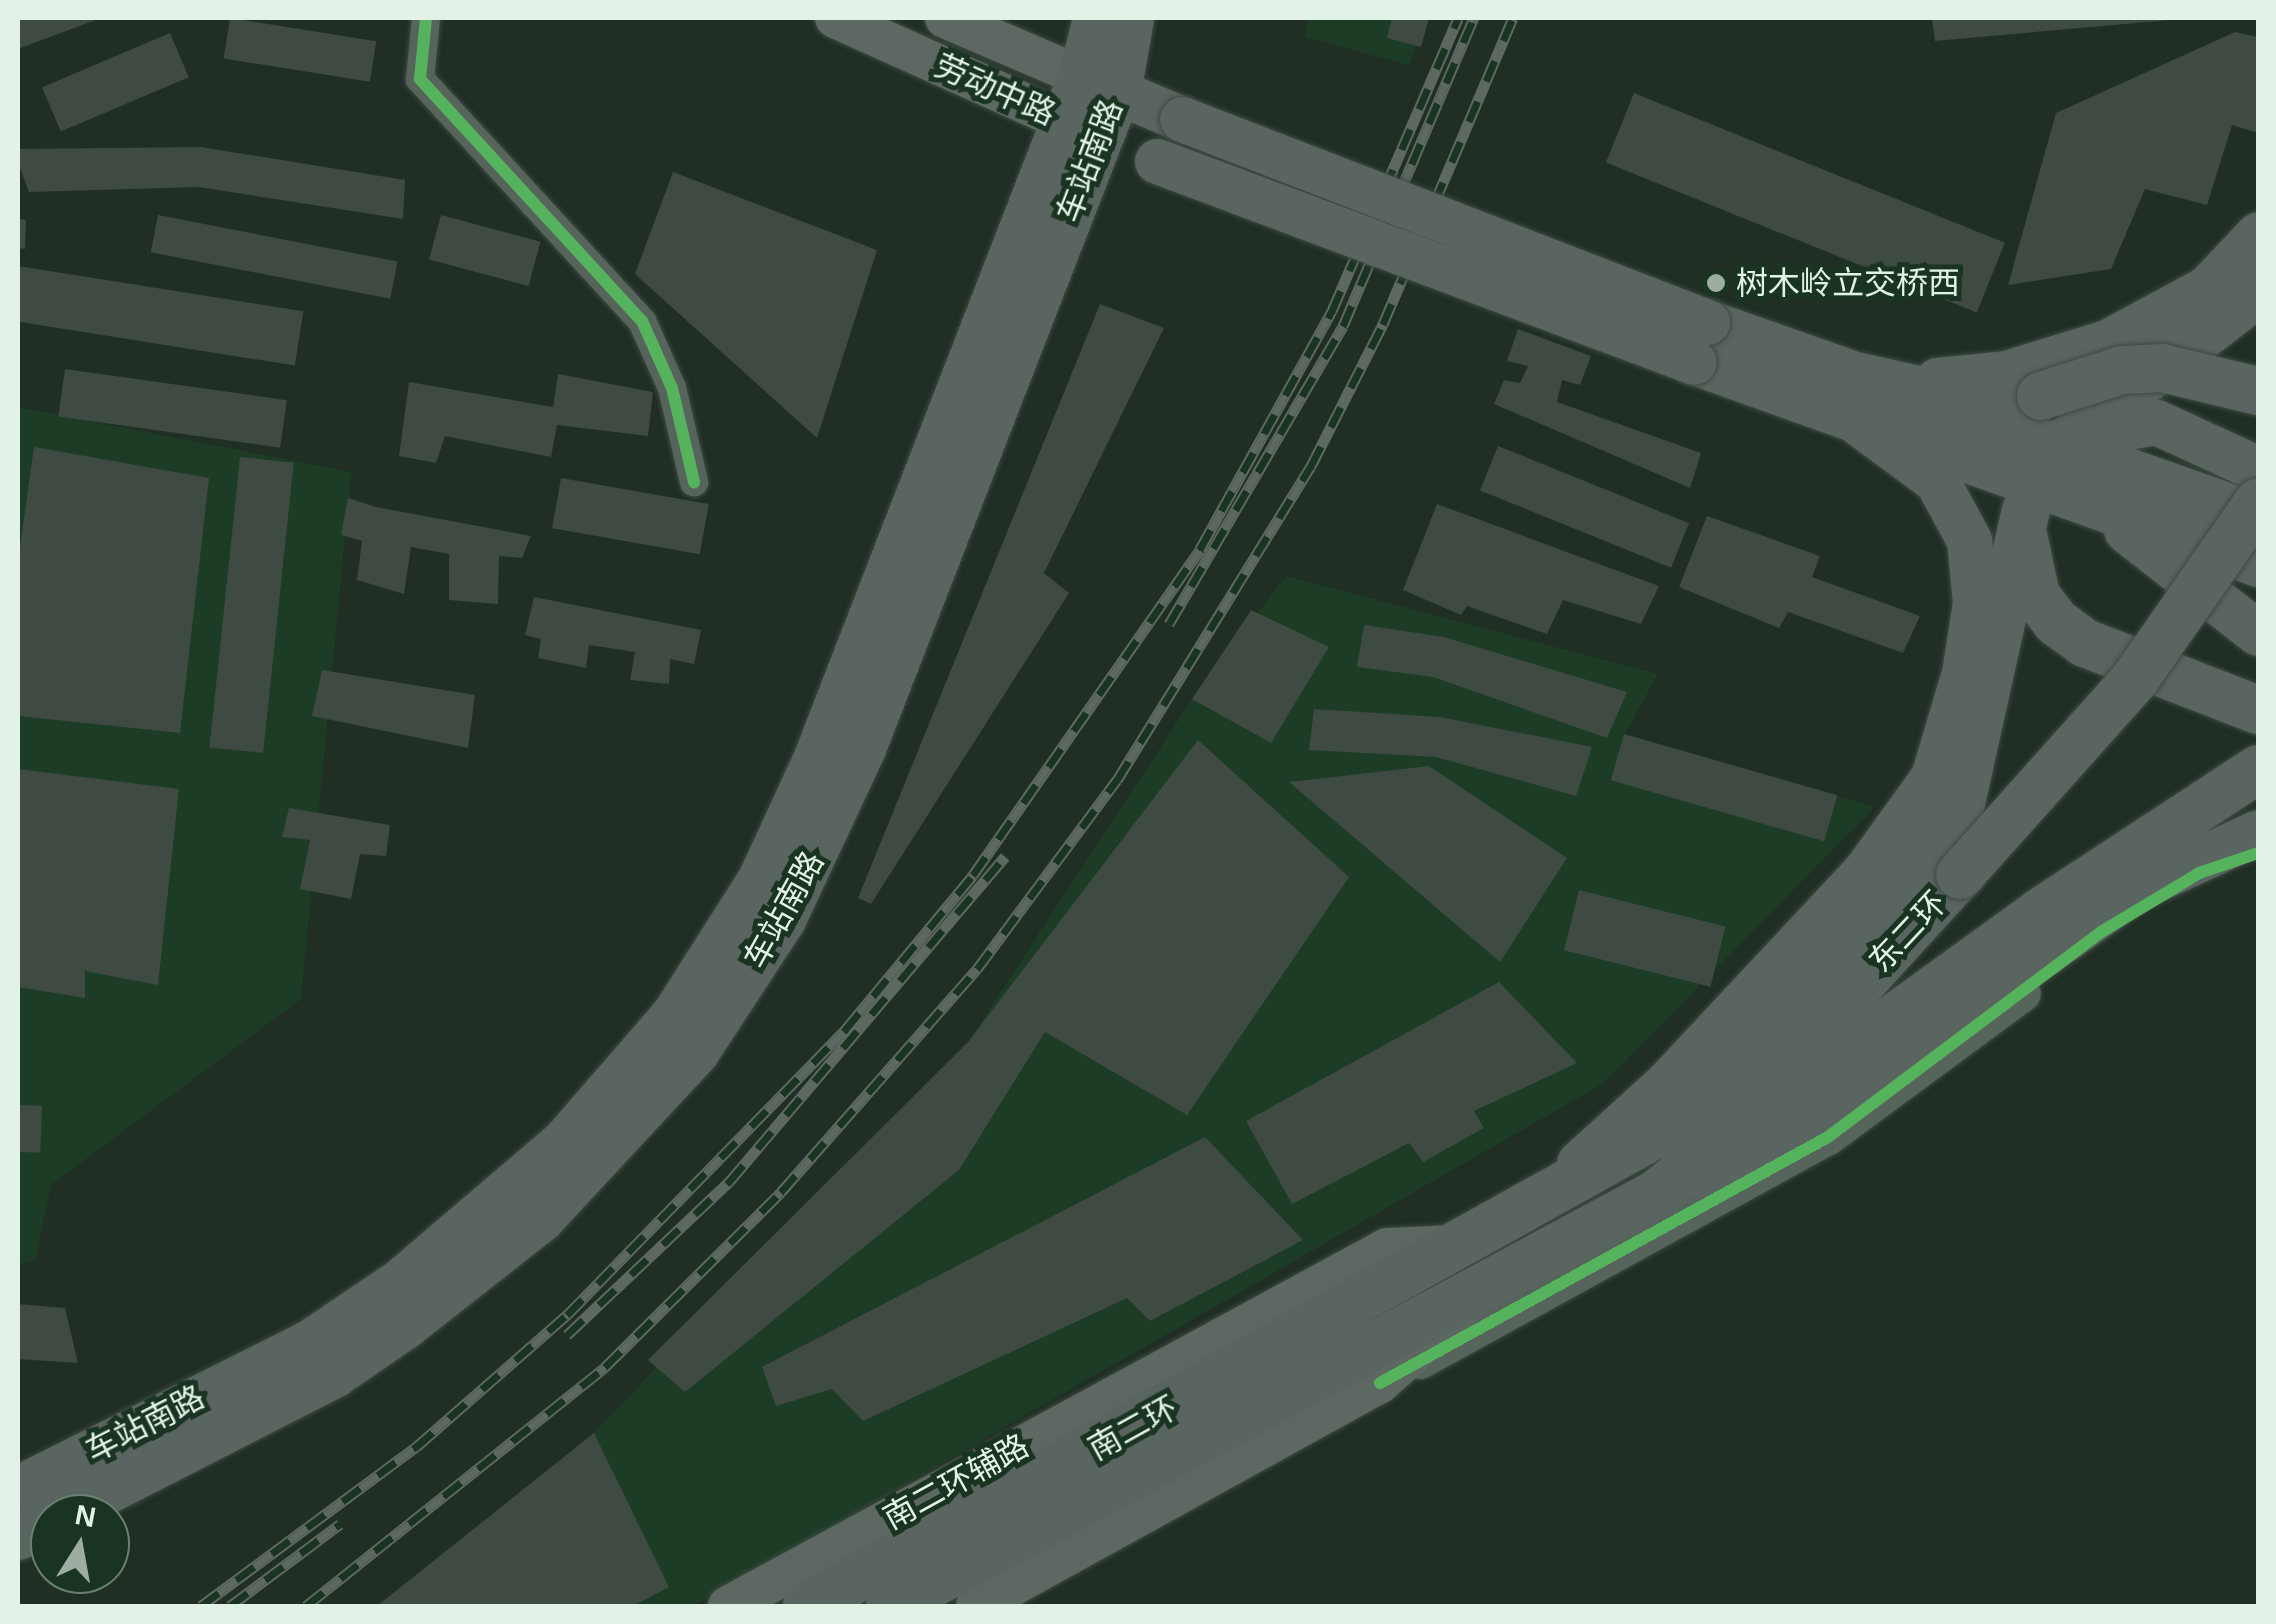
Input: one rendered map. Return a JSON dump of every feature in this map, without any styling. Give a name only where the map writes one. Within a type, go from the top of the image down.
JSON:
[{"type":"highway","points":[[2072,436],[2258,293]]},
{"type":"highway","points":[[1860,377],[1962,400],[2040,396],[2122,370],[2162,368],[2258,391]]},
{"type":"highway","name":"东二环","points":[[1456,1245],[1748,1082],[1865,979],[2135,679],[2258,503]]},
{"type":"highway","points":[[1621,1156],[1793,1000],[1948,826],[1978,758],[2026,511],[2025,565],[2056,622],[2086,643],[2258,710]]},
{"type":"highway","name":"东二环","points":[[1486,1288],[1656,1194],[1765,1110],[1897,984],[2045,822],[2258,561]]},
{"type":"highway","points":[[1765,1110],[2258,769]]},
{"type":"highway","name":"南二环","points":[[807,1606],[1456,1245]]},
{"type":"highway","name":"南二环","points":[[890,1606],[1486,1288]]},
{"type":"main road","name":"劳动中路","points":[[834,18],[1157,161],[1701,342]]},
{"type":"main road","name":"劳动中路","points":[[944,18],[1701,342]]},
{"type":"main road","name":"车站南路","points":[[1095,18],[1100,84]]},
{"type":"main road","name":"车站南路","points":[[18,1488],[308,1343],[385,1291],[496,1205],[625,1077],[721,946],[791,815],[1000,271],[1081,129],[1131,18]]},
{"type":"main road","name":"车站南路","points":[[101,1494],[335,1374],[462,1284],[601,1161],[696,1052],[825,837],[1042,288],[1081,129]]},
{"type":"main road","points":[[1860,377],[1972,379],[2106,342],[2207,288],[2258,234]]},
{"type":"main road","points":[[1701,342],[1860,377],[2258,516]]},
{"type":"main road","points":[[1701,342],[1860,424],[2258,561]]},
{"type":"main road","points":[[2072,436],[2156,422],[2258,469]]},
{"type":"main road","points":[[1519,1210],[1664,1086],[1914,813],[1951,731],[1975,603],[1959,510],[1938,481],[1860,424]]},
{"type":"main road","points":[[2089,502],[2258,633]]},
{"type":"main road","points":[[1656,1194],[1829,1106],[2137,888],[2258,832]]},
{"type":"main road","name":"南二环辅路","points":[[728,1606],[1371,1256],[1456,1245]]},
{"type":"main road","points":[[976,1606],[1380,1383],[1486,1288]]},
{"type":"street","points":[[426,18],[420,79],[642,321],[672,388],[694,482]]},
{"type":"street","points":[[1380,1383],[1828,1137],[2101,932],[2199,873],[2258,853]]},
{"type":"shaded area","points":[[1309,18],[1427,18],[1409,65],[1305,37]]},
{"type":"shaded area","points":[[18,407],[351,472],[301,999],[51,1185],[35,1260],[18,1265]]},
{"type":"shaded area","points":[[1286,576],[1658,674],[1625,734],[1875,807],[1604,1083],[695,1605],[377,1606],[594,1433],[968,1042],[1192,699]]},
{"type":"building","points":[[18,18],[101,18],[18,49]]},
{"type":"building","points":[[230,18],[376,41],[370,82],[224,58]]},
{"type":"building","points":[[1392,18],[1429,18],[1421,47],[1387,38]]},
{"type":"building","points":[[1932,18],[2170,18],[2170,20],[1935,41]]},
{"type":"building","points":[[2235,32],[2258,37],[2258,133],[2232,125],[2207,205],[2145,189],[2111,269],[2008,285],[2056,113]]},
{"type":"building","points":[[170,33],[189,77],[61,131],[42,87]]},
{"type":"building","points":[[1634,93],[2005,243],[1977,312],[1606,163]]},
{"type":"building","points":[[201,147],[405,180],[403,219],[199,187],[29,192],[18,163],[18,149]]},
{"type":"building","points":[[673,172],[877,250],[817,438],[635,274]]},
{"type":"building","points":[[158,215],[398,262],[390,299],[151,252]]},
{"type":"building","points":[[441,215],[540,242],[529,286],[429,259]]},
{"type":"building","points":[[18,218],[26,220],[25,249],[18,248]]},
{"type":"building","points":[[18,266],[303,311],[295,366],[18,322]]},
{"type":"building","points":[[1100,304],[1164,328],[1044,573],[1069,593],[871,904],[858,898]]},
{"type":"building","points":[[1518,329],[1591,356],[1580,385],[1562,380],[1557,402],[1701,453],[1690,488],[1494,404],[1504,380],[1520,383],[1528,366],[1507,361]]},
{"type":"building","points":[[65,369],[287,400],[280,448],[58,417]]},
{"type":"building","points":[[558,374],[653,392],[648,436],[557,425],[551,457],[445,436],[436,463],[399,456],[409,382],[553,407]]},
{"type":"building","points":[[1498,446],[1689,523],[1671,568],[1480,491]]},
{"type":"building","points":[[34,447],[209,478],[180,733],[18,716],[18,561]]},
{"type":"building","points":[[240,457],[294,463],[263,753],[209,747]]},
{"type":"building","points":[[561,478],[709,504],[700,554],[552,528]]},
{"type":"building","points":[[348,498],[376,507],[531,536],[522,558],[499,556],[498,604],[449,600],[449,554],[411,547],[404,594],[357,580],[362,541],[341,535]]},
{"type":"building","points":[[1437,504],[1659,586],[1641,624],[1563,600],[1547,634],[1467,606],[1461,615],[1403,590]]},
{"type":"building","points":[[1707,516],[1820,556],[1812,577],[1920,616],[1903,653],[1788,612],[1779,628],[1679,587]]},
{"type":"building","points":[[534,597],[701,630],[694,664],[670,659],[669,684],[630,680],[635,652],[589,645],[586,668],[538,658],[541,639],[525,635]]},
{"type":"building","points":[[1251,610],[1329,647],[1271,743],[1192,699]]},
{"type":"building","points":[[1364,625],[1444,637],[1627,692],[1607,738],[1433,677],[1357,667]]},
{"type":"building","points":[[322,670],[475,695],[468,748],[312,716]]},
{"type":"building","points":[[1314,709],[1440,717],[1592,747],[1576,796],[1436,757],[1309,750]]},
{"type":"building","points":[[1624,734],[1837,795],[1824,841],[1611,780]]},
{"type":"building","points":[[1198,740],[1349,877],[1187,1115],[1045,1032],[959,1170],[685,1392],[648,1360],[968,1042]]},
{"type":"building","points":[[1429,766],[1567,858],[1500,962],[1289,782]]},
{"type":"building","points":[[18,769],[179,789],[158,985],[85,971],[85,998],[18,987]]},
{"type":"building","points":[[289,808],[390,825],[386,856],[360,854],[351,899],[300,889],[310,840],[282,837]]},
{"type":"building","points":[[1579,890],[1726,927],[1711,987],[1564,950]]},
{"type":"building","points":[[1499,982],[1577,1063],[1474,1111],[1484,1128],[1423,1162],[1409,1143],[1292,1204],[1246,1121]]},
{"type":"building","points":[[18,1105],[42,1106],[40,1153],[18,1152]]},
{"type":"building","points":[[1205,1137],[1303,1240],[1150,1321],[1127,1298],[863,1421],[832,1389],[776,1406],[762,1367]]},
{"type":"building","points":[[18,1304],[65,1308],[78,1363],[18,1359]]},
{"type":"building","points":[[594,1433],[669,1587],[633,1606],[377,1606]]},
{"type":"railway","points":[[201,1606],[416,1447],[567,1315],[845,1030],[973,875],[1200,549],[1332,311],[1458,18]]},
{"type":"railway","points":[[1169,624],[1343,326],[1474,18]]},
{"type":"railway","points":[[306,1606],[605,1367],[781,1192],[977,969],[1117,780],[1311,466],[1383,324],[1513,18]]},
{"type":"railway","points":[[567,1335],[729,1182],[1005,856]]},
{"type":"railway","points":[[230,1606],[340,1524]]},
{"type":"cycle path","points":[[426,18],[420,79],[642,321],[672,388],[694,482]]},
{"type":"cycle path","points":[[1380,1383],[1828,1137],[2101,932],[2199,873],[2258,853]]},
{"type":"place","name":"树木岭立交桥西","points":[[1716,283]]}]
